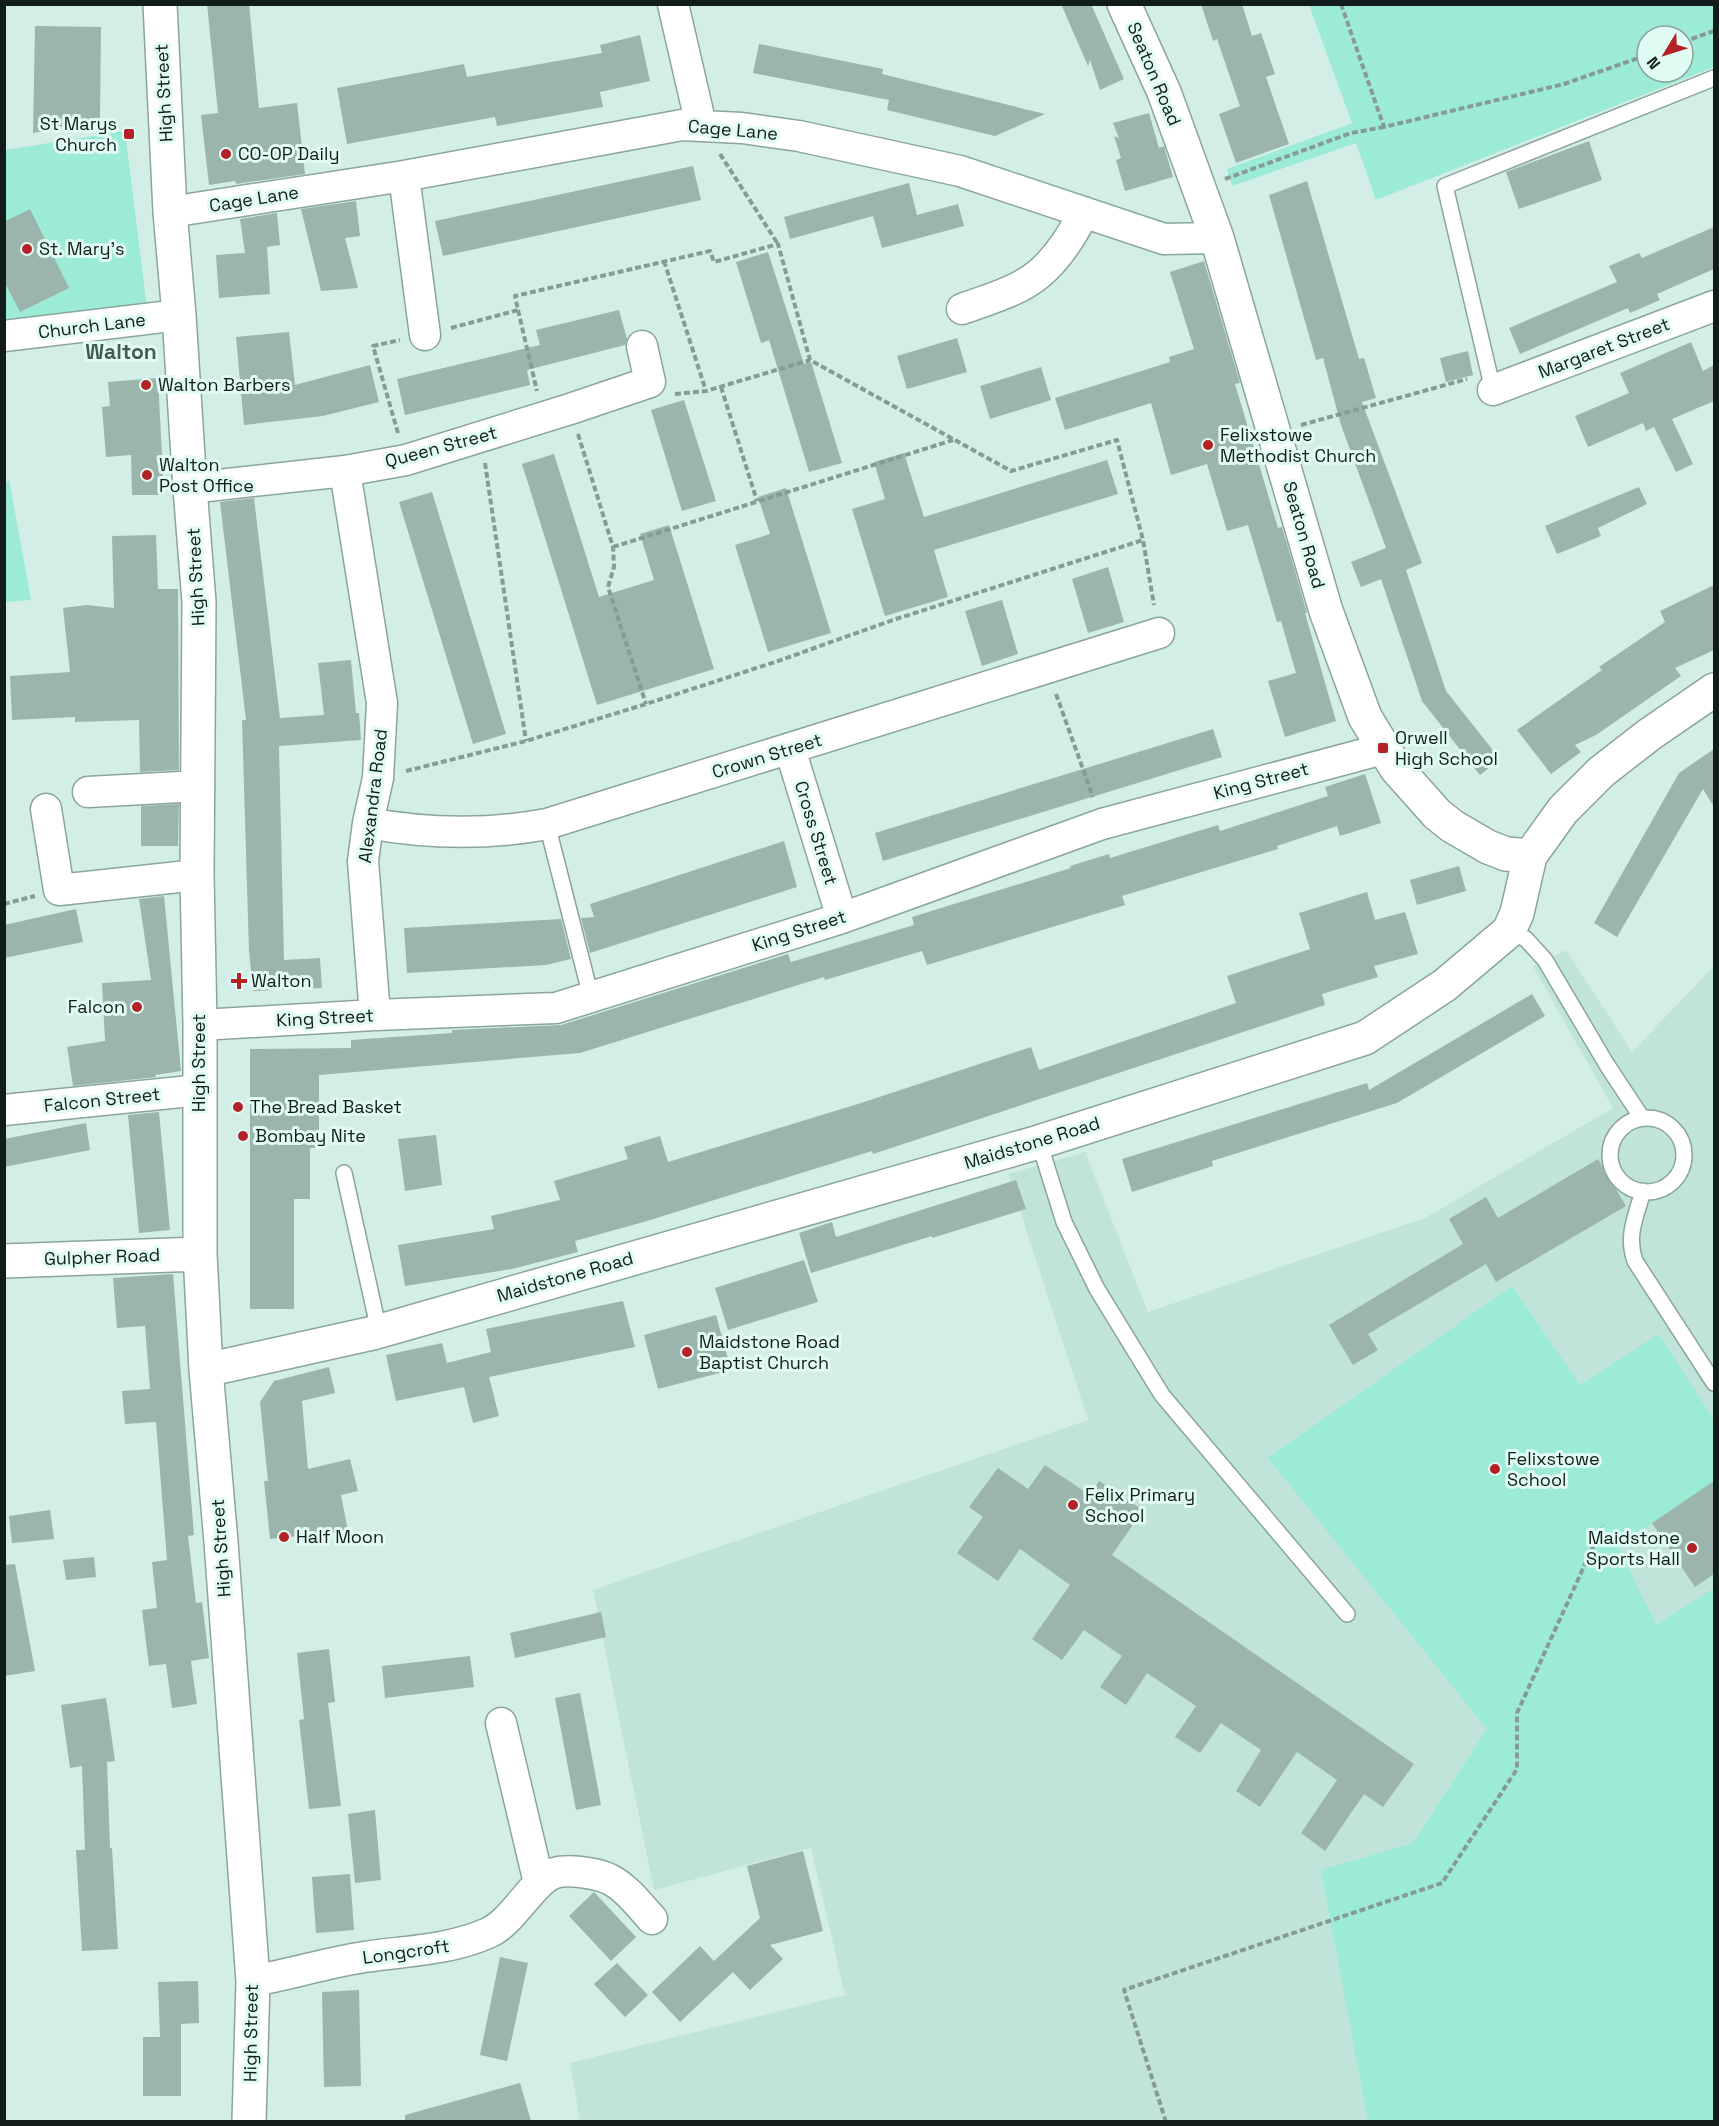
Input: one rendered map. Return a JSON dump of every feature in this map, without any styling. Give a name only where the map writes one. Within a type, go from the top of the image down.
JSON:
[{"type":"street","name":"High Street","points":[[160,4],[170,212],[200,602],[197,875],[200,1025],[200,1254],[206,1370],[253,1981],[249,2121]]},
{"type":"street","points":[[673,4],[701,125]]},
{"type":"street","name":"Seaton Road","points":[[1124,4],[1164,92],[1217,238],[1326,612],[1365,717],[1383,749],[1408,784],[1437,814],[1488,847],[1506,854],[1530,856]]},
{"type":"street","name":"Cage Lane","points":[[170,212],[404,176],[682,125],[701,125],[769,131],[960,171],[1164,239],[1217,238]]},
{"type":"street","points":[[404,176],[424,335]]},
{"type":"street","points":[[962,309],[1027,283],[1071,239],[1084,212]]},
{"type":"street","name":"Margaret Street","points":[[1491,381],[1714,306]]},
{"type":"street","name":"Church Lane","points":[[4,336],[179,315]]},
{"type":"street","points":[[639,386],[650,382],[642,346]]},
{"type":"street","name":"Queen Street","points":[[190,488],[345,471],[406,460],[639,386]]},
{"type":"street","name":"Alexandra Road","points":[[345,471],[382,703],[378,778],[368,823],[363,861],[375,1015]]},
{"type":"street","name":"Crown Street","points":[[368,823],[398,829],[455,832],[511,830],[547,824],[1159,633]]},
{"type":"street","name":"Maidstone Road","points":[[206,1370],[379,1331],[1039,1142],[1365,1038],[1445,985],[1509,931],[1517,913],[1530,856],[1563,810],[1601,772],[1650,734],[1714,690]]},
{"type":"street","name":"Cross Street","points":[[790,749],[842,918]]},
{"type":"street","name":"King Street","points":[[200,1025],[556,1008],[842,918],[1102,824],[1383,749]]},
{"type":"street","points":[[88,792],[199,786]]},
{"type":"street","points":[[46,809],[59,890],[197,875]]},
{"type":"street","name":"Falcon Street","points":[[4,1110],[200,1090]]},
{"type":"street","name":"Gulpher Road","points":[[4,1261],[200,1254]]},
{"type":"street","points":[[501,1723],[539,1883]]},
{"type":"street","name":"Longcroft","points":[[253,1981],[361,1958],[461,1944],[492,1932],[520,1907],[539,1883],[555,1873],[578,1871],[609,1879],[630,1896],[652,1919]]},
{"type":"lane","points":[[1491,381],[1445,186],[1714,78]]},
{"type":"lane","points":[[547,824],[591,997]]},
{"type":"lane","points":[[1509,931],[1526,939],[1545,960],[1607,1065],[1642,1118]]},
{"type":"lane","points":[[1642,1118],[1661,1121],[1677,1133],[1684,1150],[1682,1170],[1670,1185],[1652,1192],[1643,1191],[1633,1190],[1617,1178],[1610,1160],[1612,1141],[1624,1126],[1642,1118]]},
{"type":"lane","points":[[1039,1142],[1065,1222],[1083,1261],[1097,1290],[1161,1395],[1347,1614]]},
{"type":"lane","points":[[344,1173],[379,1331]]},
{"type":"lane","points":[[1643,1191],[1630,1233],[1631,1249],[1635,1261],[1714,1383]]},
{"type":"path","points":[[1341,4],[1384,127]]},
{"type":"path","points":[[1695,38],[1714,31]]},
{"type":"path","points":[[1199,189],[1351,134],[1564,84],[1635,59]]},
{"type":"path","points":[[701,125],[778,244],[810,360],[1011,471],[1117,440],[1143,540],[1159,633]]},
{"type":"path","points":[[646,704],[608,587],[614,567],[613,547],[557,413],[518,310],[515,296],[710,250],[714,262],[778,244]]},
{"type":"path","points":[[664,261],[706,391]]},
{"type":"path","points":[[406,460],[373,346],[518,310]]},
{"type":"path","points":[[639,386],[661,396],[706,391],[810,360]]},
{"type":"path","points":[[1275,432],[1491,381]]},
{"type":"path","points":[[721,387],[757,501]]},
{"type":"path","points":[[481,437],[526,741]]},
{"type":"path","points":[[613,547],[954,440]]},
{"type":"path","points":[[378,778],[526,741],[646,704],[896,619],[1143,540]]},
{"type":"path","points":[[1047,668],[1102,824]]},
{"type":"path","points":[[1166,2121],[1124,1990],[1442,1883],[1517,1770],[1517,1713],[1603,1524]]},
{"type":"shaded area","points":[[1566,950],[1632,1052],[1714,966],[1714,2121],[580,2121],[570,2063],[845,1995],[811,1848],[654,1890],[593,1590],[1088,1420],[1008,1174],[1085,1152],[1148,1312],[1425,1218],[1613,1108],[1533,966]]},
{"type":"green space","points":[[1309,5],[1714,5],[1714,67],[1695,74],[1695,24],[1635,24],[1635,84],[1671,84],[1376,200],[1356,143],[1232,186],[1227,169],[1352,123]]},
{"type":"green space","points":[[125,131],[147,308],[5,329],[5,150]]},
{"type":"green space","points":[[9,479],[31,600],[5,602],[4,486]]},
{"type":"green space","points":[[1512,1286],[1580,1385],[1659,1334],[1714,1420],[1714,1482],[1618,1546],[1656,1625],[1714,1588],[1714,2121],[1368,2121],[1321,1870],[1413,1843],[1487,1729],[1268,1458]]},
{"type":"building","points":[[207,4],[249,4],[259,108],[297,103],[305,174],[236,184],[235,181],[209,185],[201,115],[218,113]]},
{"type":"building","points":[[1061,4],[1091,4],[1124,79],[1100,90],[1090,60],[1088,66]]},
{"type":"building","points":[[1201,4],[1242,4],[1252,36],[1261,33],[1275,74],[1266,77],[1289,144],[1236,163],[1219,114],[1240,106],[1217,39],[1213,41]]},
{"type":"building","points":[[35,26],[101,27],[100,119],[33,133]]},
{"type":"building","points":[[640,35],[650,81],[600,92],[603,107],[497,126],[495,117],[347,144],[337,88],[464,64],[467,77],[602,53],[600,45]]},
{"type":"building","points":[[759,44],[883,69],[882,74],[1045,114],[995,136],[887,110],[889,100],[753,73]]},
{"type":"building","points":[[1149,113],[1159,148],[1164,146],[1173,177],[1125,191],[1116,160],[1121,158],[1114,136],[1119,138],[1113,123]]},
{"type":"building","points":[[1589,141],[1602,180],[1519,209],[1506,172]]},
{"type":"building","points":[[693,166],[701,200],[443,256],[435,221]]},
{"type":"building","points":[[1307,181],[1359,359],[1364,358],[1376,398],[1362,402],[1422,563],[1406,570],[1446,691],[1500,759],[1480,775],[1422,701],[1381,579],[1361,587],[1351,562],[1386,548],[1341,425],[1323,358],[1316,360],[1269,195]]},
{"type":"building","points":[[909,183],[917,215],[958,204],[964,226],[882,248],[873,216],[790,239],[784,217]]},
{"type":"building","points":[[356,201],[360,236],[345,238],[358,288],[321,291],[301,209]]},
{"type":"building","name":"St. Mary’s","points":[[30,209],[69,288],[20,312],[4,281],[4,222]]},
{"type":"building","points":[[277,213],[280,245],[267,247],[270,294],[219,298],[216,255],[245,253],[240,219]]},
{"type":"building","points":[[1714,227],[1714,269],[1657,294],[1660,300],[1630,313],[1628,308],[1520,354],[1509,328],[1617,282],[1609,266],[1639,253],[1642,258]]},
{"type":"building","points":[[768,252],[804,364],[811,362],[842,463],[809,472],[769,340],[761,343],[736,262]]},
{"type":"building","points":[[1204,261],[1240,383],[1235,384],[1278,528],[1282,527],[1336,721],[1285,737],[1268,681],[1296,673],[1281,621],[1277,622],[1248,525],[1227,531],[1207,464],[1171,475],[1151,403],[1065,430],[1055,398],[1170,362],[1169,357],[1194,349],[1170,272]]},
{"type":"building","points":[[619,310],[627,339],[625,345],[527,370],[530,385],[405,415],[397,379],[540,345],[536,330]]},
{"type":"building","points":[[289,332],[295,385],[370,365],[379,402],[323,416],[244,425],[236,337]]},
{"type":"building","points":[[957,338],[967,372],[907,389],[897,356]]},
{"type":"building","points":[[1691,342],[1703,371],[1714,365],[1714,401],[1672,419],[1693,464],[1676,472],[1654,427],[1646,431],[1643,423],[1588,447],[1575,416],[1629,393],[1620,373]]},
{"type":"building","points":[[1468,351],[1473,375],[1446,382],[1440,358]]},
{"type":"building","points":[[1041,367],[1051,400],[990,419],[980,386]]},
{"type":"building","points":[[158,378],[164,495],[132,495],[131,455],[106,457],[102,407],[110,406],[108,382]]},
{"type":"building","points":[[684,400],[716,501],[682,511],[651,410]]},
{"type":"building","points":[[904,453],[924,517],[1107,460],[1118,494],[934,550],[948,597],[885,616],[852,509],[885,499],[874,462]]},
{"type":"building","points":[[554,454],[599,597],[654,580],[640,534],[669,525],[714,669],[597,705],[522,464]]},
{"type":"building","points":[[1639,487],[1647,504],[1598,528],[1601,536],[1557,554],[1545,526]]},
{"type":"building","points":[[786,488],[831,633],[768,652],[735,545],[770,534],[758,497]]},
{"type":"building","points":[[432,492],[506,734],[473,744],[399,502]]},
{"type":"building","points":[[254,498],[280,718],[324,715],[318,663],[351,660],[356,713],[359,713],[361,740],[279,746],[284,960],[320,958],[322,988],[253,991],[249,951],[242,720],[246,720],[220,502]]},
{"type":"building","points":[[156,535],[158,589],[178,589],[179,770],[140,772],[139,720],[75,722],[75,717],[12,720],[10,676],[70,672],[63,608],[87,605],[114,608],[112,536]]},
{"type":"building","points":[[1108,567],[1124,622],[1088,633],[1072,579]]},
{"type":"building","points":[[1714,585],[1714,650],[1675,668],[1681,676],[1596,735],[1575,745],[1581,752],[1551,774],[1517,730],[1602,670],[1599,667],[1665,622],[1660,611]]},
{"type":"building","points":[[1002,600],[1018,654],[982,666],[965,611]]},
{"type":"building","points":[[1213,729],[1222,757],[883,861],[875,833]]},
{"type":"building","points":[[1714,749],[1714,807],[1703,789],[1617,937],[1594,923],[1679,773]]},
{"type":"building","points":[[1365,774],[1381,823],[1340,836],[1337,826],[1277,846],[1278,849],[1122,896],[1125,905],[927,965],[922,951],[825,980],[824,977],[580,1053],[319,1075],[319,1148],[310,1148],[310,1199],[294,1199],[294,1309],[250,1309],[250,1049],[351,1048],[351,1040],[452,1033],[452,1030],[561,1025],[788,954],[791,962],[914,925],[912,917],[1109,854],[1110,858],[1218,825],[1220,831],[1328,796],[1325,787]]},
{"type":"building","points":[[179,804],[178,846],[141,846],[141,806]]},
{"type":"building","points":[[784,841],[797,887],[590,953],[581,918],[594,917],[590,904]]},
{"type":"building","points":[[1459,866],[1466,891],[1417,905],[1410,880]]},
{"type":"building","points":[[1367,892],[1375,920],[1405,912],[1418,954],[1374,966],[1378,977],[1322,994],[1325,1005],[873,1154],[872,1151],[575,1241],[578,1252],[512,1269],[405,1286],[398,1245],[494,1229],[491,1216],[560,1200],[554,1181],[628,1159],[624,1147],[660,1136],[668,1162],[858,1104],[1031,1047],[1039,1070],[1236,1003],[1227,976],[1310,949],[1299,913]]},
{"type":"building","points":[[164,896],[181,1071],[155,1075],[156,1077],[73,1086],[67,1047],[105,1041],[102,983],[151,980],[139,899]]},
{"type":"building","points":[[76,909],[83,942],[4,958],[4,925]]},
{"type":"building","points":[[561,919],[571,959],[546,965],[407,973],[404,928]]},
{"type":"building","points":[[1532,994],[1545,1016],[1397,1103],[1212,1161],[1213,1166],[1132,1192],[1122,1159],[1367,1083],[1369,1090]]},
{"type":"building","points":[[159,1112],[170,1230],[139,1233],[128,1115]]},
{"type":"building","points":[[86,1123],[90,1150],[4,1167],[4,1139]]},
{"type":"building","points":[[436,1135],[442,1185],[405,1191],[398,1139]]},
{"type":"building","points":[[1598,1159],[1626,1206],[1496,1282],[1486,1264],[1368,1334],[1378,1350],[1353,1365],[1329,1325],[1463,1244],[1449,1219],[1486,1197],[1498,1218]]},
{"type":"building","points":[[1016,1180],[1026,1209],[811,1273],[799,1233],[832,1222],[836,1237]]},
{"type":"building","points":[[804,1260],[818,1302],[728,1330],[715,1288]]},
{"type":"building","points":[[173,1274],[194,1535],[188,1536],[196,1603],[202,1602],[209,1658],[191,1661],[197,1704],[172,1708],[166,1664],[149,1666],[142,1610],[157,1608],[152,1562],[167,1560],[156,1422],[125,1424],[122,1391],[150,1389],[145,1326],[117,1328],[113,1278]]},
{"type":"building","points":[[623,1301],[635,1347],[489,1377],[499,1416],[473,1423],[464,1387],[396,1401],[386,1355],[442,1343],[447,1363],[491,1352],[486,1329]]},
{"type":"building","name":"Maidstone Road Baptist Church","points":[[716,1315],[731,1370],[658,1389],[644,1335]]},
{"type":"building","points":[[329,1367],[335,1393],[302,1401],[308,1469],[350,1459],[358,1491],[341,1495],[348,1531],[270,1539],[264,1481],[268,1481],[260,1402],[274,1381]]},
{"type":"building","points":[[1045,1465],[1090,1495],[1099,1481],[1143,1510],[1112,1555],[1414,1764],[1383,1807],[1364,1794],[1325,1851],[1301,1833],[1337,1780],[1297,1752],[1260,1807],[1236,1791],[1261,1750],[1221,1723],[1200,1753],[1175,1737],[1196,1706],[1147,1673],[1126,1705],[1100,1687],[1122,1656],[1084,1630],[1062,1660],[1032,1639],[1070,1585],[1020,1549],[998,1581],[957,1553],[983,1517],[969,1507],[998,1468],[1028,1489]]},
{"type":"building","name":"Maidstone Sports Hall","points":[[1714,1481],[1714,1574],[1695,1587],[1652,1523]]},
{"type":"building","points":[[50,1510],[54,1539],[12,1543],[9,1516]]},
{"type":"building","points":[[94,1557],[96,1577],[66,1580],[63,1560]]},
{"type":"building","points":[[15,1564],[35,1671],[4,1676],[4,1565]]},
{"type":"building","points":[[601,1612],[606,1637],[515,1658],[510,1633]]},
{"type":"building","points":[[329,1649],[335,1702],[328,1703],[341,1806],[309,1809],[299,1720],[304,1719],[297,1653]]},
{"type":"building","points":[[470,1656],[474,1687],[385,1698],[382,1666]]},
{"type":"building","points":[[580,1693],[601,1805],[576,1810],[555,1698]]},
{"type":"building","points":[[106,1698],[115,1761],[107,1762],[110,1848],[112,1848],[118,1949],[82,1951],[76,1850],[85,1850],[82,1766],[70,1768],[61,1705]]},
{"type":"building","points":[[375,1810],[381,1880],[355,1883],[348,1814]]},
{"type":"building","points":[[803,1851],[823,1931],[770,1945],[783,1959],[750,1990],[733,1972],[680,2022],[652,1992],[700,1946],[714,1961],[760,1918],[747,1866]]},
{"type":"building","points":[[350,1874],[354,1930],[316,1933],[312,1877]]},
{"type":"building","points":[[594,1892],[636,1937],[611,1961],[569,1916]]},
{"type":"building","points":[[500,1957],[528,1963],[507,2061],[480,2055]]},
{"type":"building","points":[[617,1963],[648,1995],[625,2017],[594,1984]]},
{"type":"building","points":[[198,1981],[199,2023],[181,2024],[181,2096],[143,2096],[143,2037],[160,2037],[158,1982]]},
{"type":"building","points":[[359,1990],[361,2086],[324,2087],[322,1992]]},
{"type":"building","points":[[520,2083],[531,2121],[405,2121],[405,2115]]},
{"type":"place","name":"St Marys Church","points":[[129,134]]},
{"type":"place","name":"CO-OP Daily","points":[[226,154]]},
{"type":"place","name":"St. Mary’s","points":[[27,249]]},
{"type":"place","name":"Walton Barbers","points":[[146,385]]},
{"type":"place","name":"Felixstowe Methodist Church","points":[[1208,445]]},
{"type":"place","name":"Walton Post Office","points":[[147,475]]},
{"type":"place","name":"Orwell High School","points":[[1383,748]]},
{"type":"place","name":"Walton","points":[[239,981]]},
{"type":"place","name":"Falcon","points":[[137,1007]]},
{"type":"place","name":"The Bread Basket","points":[[238,1107]]},
{"type":"place","name":"Bombay Nite","points":[[243,1136]]},
{"type":"place","name":"Maidstone Road Baptist Church","points":[[687,1352]]},
{"type":"place","name":"Felixstowe School","points":[[1495,1469]]},
{"type":"place","name":"Felix Primary School","points":[[1073,1505]]},
{"type":"place","name":"Half Moon","points":[[284,1537]]},
{"type":"place","name":"Maidstone Sports Hall","points":[[1692,1548]]},
{"type":"district","name":"Walton","points":[[121,352]]}]
